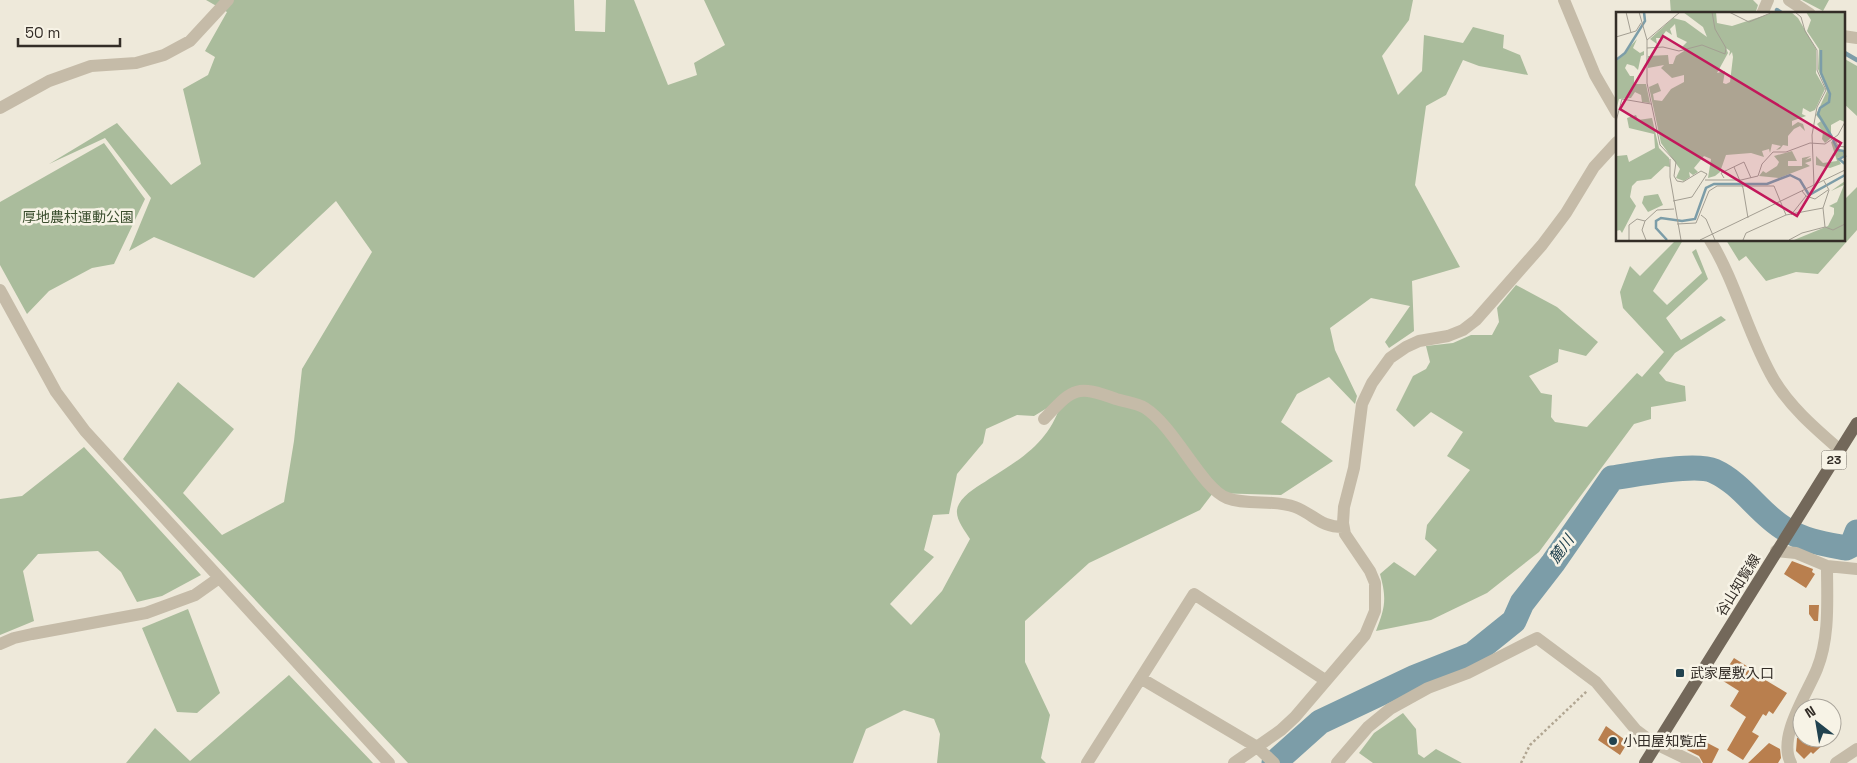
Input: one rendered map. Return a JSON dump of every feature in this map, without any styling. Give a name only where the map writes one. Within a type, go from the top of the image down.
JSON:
[{"type":"main road","name":"谷山知覧線","points":[[1645,763],[1857,423]]},
{"type":"street","points":[[0,108],[49,81],[91,66],[136,63],[164,55],[190,41],[228,0]]},
{"type":"street","points":[[1564,0],[1599,83],[1616,111]]},
{"type":"street","points":[[1763,12],[1768,0]]},
{"type":"street","points":[[1789,0],[1807,12]]},
{"type":"street","points":[[1844,36],[1857,38]]},
{"type":"street","points":[[1234,763],[1260,751],[1295,717],[1365,635],[1375,611],[1375,583],[1370,571],[1344,534],[1343,527],[1344,507],[1354,468],[1362,404],[1372,382],[1390,358],[1406,347],[1419,341],[1448,336],[1463,330],[1476,320],[1542,245],[1566,213],[1594,167],[1616,143]]},
{"type":"street","points":[[1711,241],[1730,278],[1774,382],[1802,416],[1840,450]]},
{"type":"street","points":[[0,290],[56,392],[80,424],[389,763]]},
{"type":"street","points":[[1044,419],[1068,394],[1079,390],[1101,393],[1144,407],[1165,424],[1206,480],[1226,498],[1294,507],[1329,527],[1343,527]]},
{"type":"street","points":[[1779,547],[1828,566],[1857,569]]},
{"type":"street","points":[[1791,763],[1787,749],[1794,720],[1818,668],[1823,649],[1828,566]]},
{"type":"street","points":[[0,644],[14,638],[32,634],[146,613],[195,595],[219,578]]},
{"type":"street","points":[[1088,763],[1194,594],[1325,680]]},
{"type":"street","points":[[1337,763],[1368,727],[1390,709],[1428,688],[1468,673],[1537,638],[1596,682],[1636,730],[1652,742],[1658,742],[1695,763]]},
{"type":"street","points":[[1142,679],[1260,751],[1274,763]]},
{"type":"street","points":[[1836,763],[1857,750]]},
{"type":"path","points":[[1521,763],[1530,745],[1596,682]]},
{"type":"green space","points":[[206,0],[574,0],[575,31],[605,32],[606,0],[634,0],[668,85],[697,75],[694,63],[725,45],[704,0],[1413,0],[1409,20],[1382,56],[1398,95],[1422,71],[1424,35],[1463,43],[1473,27],[1504,35],[1503,48],[1520,55],[1528,75],[1479,66],[1463,60],[1446,95],[1426,106],[1415,185],[1460,267],[1412,281],[1414,331],[1389,348],[1385,342],[1410,306],[1371,298],[1330,328],[1335,350],[1357,396],[1355,404],[1329,377],[1297,394],[1281,422],[1333,461],[1281,495],[1213,493],[1200,510],[1089,563],[1025,621],[1025,662],[1050,715],[1041,758],[1046,763],[937,763],[940,734],[934,719],[904,710],[866,729],[853,763],[408,763],[123,459],[178,382],[234,429],[183,493],[222,535],[284,502],[294,441],[302,369],[372,252],[336,201],[254,278],[154,237],[129,251],[151,198],[105,138],[49,164],[117,123],[171,185],[201,164],[183,89],[208,75],[215,57],[205,51],[227,12]],"holes":[[[1062,399],[1051,426],[1034,446],[1013,463],[972,490],[959,504],[957,509],[958,518],[970,539],[942,591],[911,625],[890,604],[934,557],[924,550],[933,515],[949,514],[957,474],[983,443],[986,429],[1017,415],[1034,416]]]},
{"type":"green space","points":[[1670,0],[1753,0],[1758,5],[1756,12],[1671,12]]},
{"type":"green space","points":[[1802,0],[1829,0],[1823,11]]},
{"type":"green space","points":[[1844,59],[1857,66],[1857,116],[1844,104]]},
{"type":"green space","name":"厚地農村運動公園","points":[[104,143],[145,199],[114,264],[92,268],[49,291],[27,314],[0,265],[0,202]]},
{"type":"green space","points":[[1857,187],[1857,230],[1818,274],[1796,272],[1766,281],[1746,256],[1739,261],[1727,241],[1844,241],[1844,200]]},
{"type":"green space","points":[[1675,241],[1682,241],[1653,291],[1667,305],[1702,273],[1692,252],[1696,249],[1708,279],[1666,318],[1681,340],[1721,316],[1726,320],[1675,353],[1659,373],[1666,381],[1685,386],[1686,401],[1651,407],[1651,419],[1634,424],[1539,552],[1487,593],[1431,620],[1376,631],[1384,603],[1384,590],[1380,574],[1394,562],[1415,576],[1437,550],[1425,539],[1427,525],[1470,470],[1447,456],[1463,432],[1431,412],[1414,427],[1396,410],[1413,376],[1426,369],[1430,362],[1426,346],[1453,343],[1471,335],[1492,335],[1499,322],[1497,308],[1516,285],[1557,307],[1598,342],[1586,356],[1559,349],[1558,362],[1529,376],[1541,393],[1552,395],[1551,417],[1555,422],[1587,427],[1637,373],[1642,377],[1664,352],[1623,308],[1620,292],[1630,266],[1640,276]]},
{"type":"green space","points":[[84,447],[201,575],[162,596],[137,602],[121,572],[98,551],[38,554],[23,571],[34,621],[0,635],[0,499],[22,496]]},
{"type":"green space","points":[[188,609],[220,693],[197,713],[177,712],[142,628]]},
{"type":"green space","points":[[289,675],[373,763],[126,763],[155,728],[190,761]]},
{"type":"green space","points":[[1403,713],[1416,729],[1418,754],[1424,758],[1436,749],[1462,763],[1373,763],[1359,753],[1374,733]]},
{"type":"building","points":[[1792,561],[1813,569],[1812,572],[1815,574],[1806,588],[1784,574]]},
{"type":"building","points":[[1809,605],[1819,605],[1818,621],[1814,621],[1809,614]]},
{"type":"building","points":[[1734,658],[1753,670],[1752,672],[1787,693],[1773,714],[1769,711],[1766,716],[1763,714],[1752,732],[1759,736],[1743,760],[1727,750],[1746,717],[1730,706],[1739,691],[1720,679]]},
{"type":"building","name":"小田屋知覧店","points":[[1606,726],[1628,742],[1620,755],[1598,740]]},
{"type":"building","points":[[1694,736],[1719,749],[1712,763],[1703,763],[1699,756],[1687,750]]},
{"type":"building","points":[[1769,743],[1780,749],[1781,758],[1778,763],[1748,763]]},
{"type":"building","points":[[1796,748],[1819,748],[1813,754],[1811,752],[1804,759],[1796,751]]},
{"type":"waterway","points":[[1844,53],[1857,60]]},
{"type":"waterway","name":"麓川","points":[[1274,763],[1320,722],[1415,677],[1473,654],[1514,621],[1522,603],[1553,563],[1612,478],[1679,468],[1705,469],[1714,471],[1734,483],[1776,523],[1800,536],[1815,542],[1846,548],[1852,545],[1857,532]]},
{"type":"place","name":"武家屋敷入口","points":[[1680,673]]},
{"type":"place","name":"小田屋知覧店","points":[[1613,741]]}]
